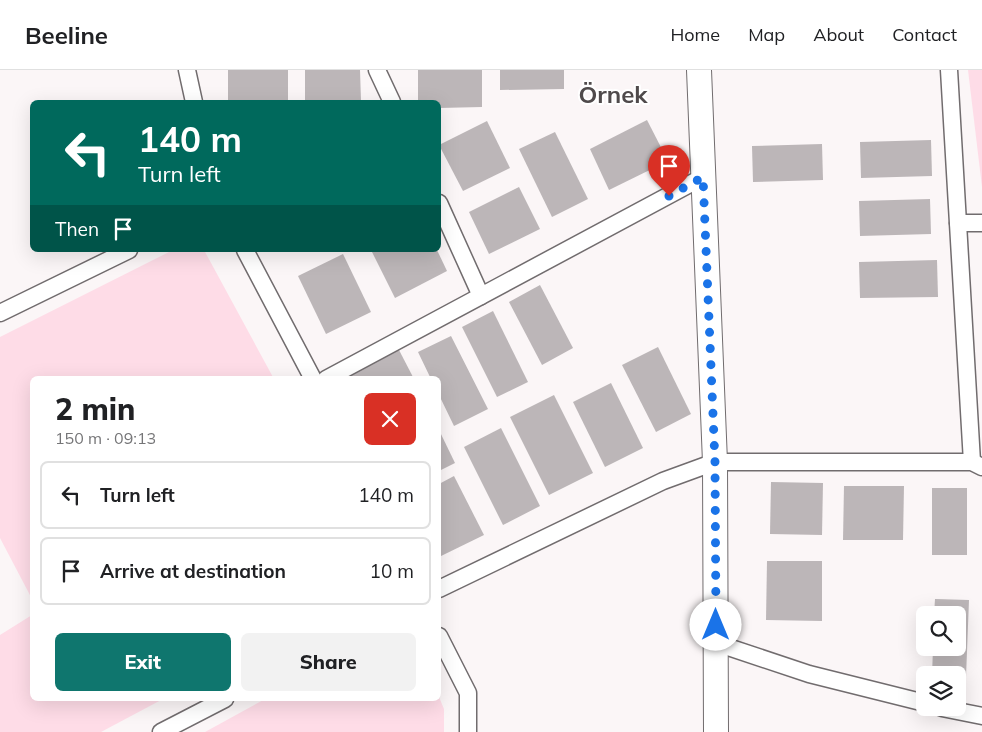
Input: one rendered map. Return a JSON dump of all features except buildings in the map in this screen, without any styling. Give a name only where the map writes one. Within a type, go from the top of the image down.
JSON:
[{"type":"street","points":[[187,70],[194,100]]},
{"type":"street","points":[[377,70],[391,100]]},
{"type":"street","points":[[699,70],[715,462],[716,732]]},
{"type":"street","points":[[441,588],[663,481],[715,462],[977,464],[958,222],[949,70]]},
{"type":"street","points":[[332,376],[703,177]]},
{"type":"street","points":[[441,208],[481,296]]},
{"type":"street","points":[[958,222],[982,223]]},
{"type":"street","points":[[0,313],[125,252]]},
{"type":"street","points":[[246,252],[310,376]]},
{"type":"street","points":[[441,640],[468,693],[468,732]]},
{"type":"street","points":[[716,643],[809,674],[916,701]]},
{"type":"street","points":[[161,732],[221,701]]},
{"type":"street","points":[[966,713],[982,716]]},
{"type":"shaded area","points":[[968,70],[982,70],[982,187]]},
{"type":"shaded area","points":[[169,252],[205,252],[272,376],[30,376],[30,595],[0,538],[0,337]]},
{"type":"shaded area","points":[[30,616],[30,701],[159,701],[101,732],[0,732],[0,635]]},
{"type":"shaded area","points":[[261,701],[441,701],[444,709],[444,732],[205,732]]},
{"type":"district","name":"Örnek","points":[[613,94]]},
{"type":"route","points":[[669,196],[703,177],[715,462],[716,625]]}]
